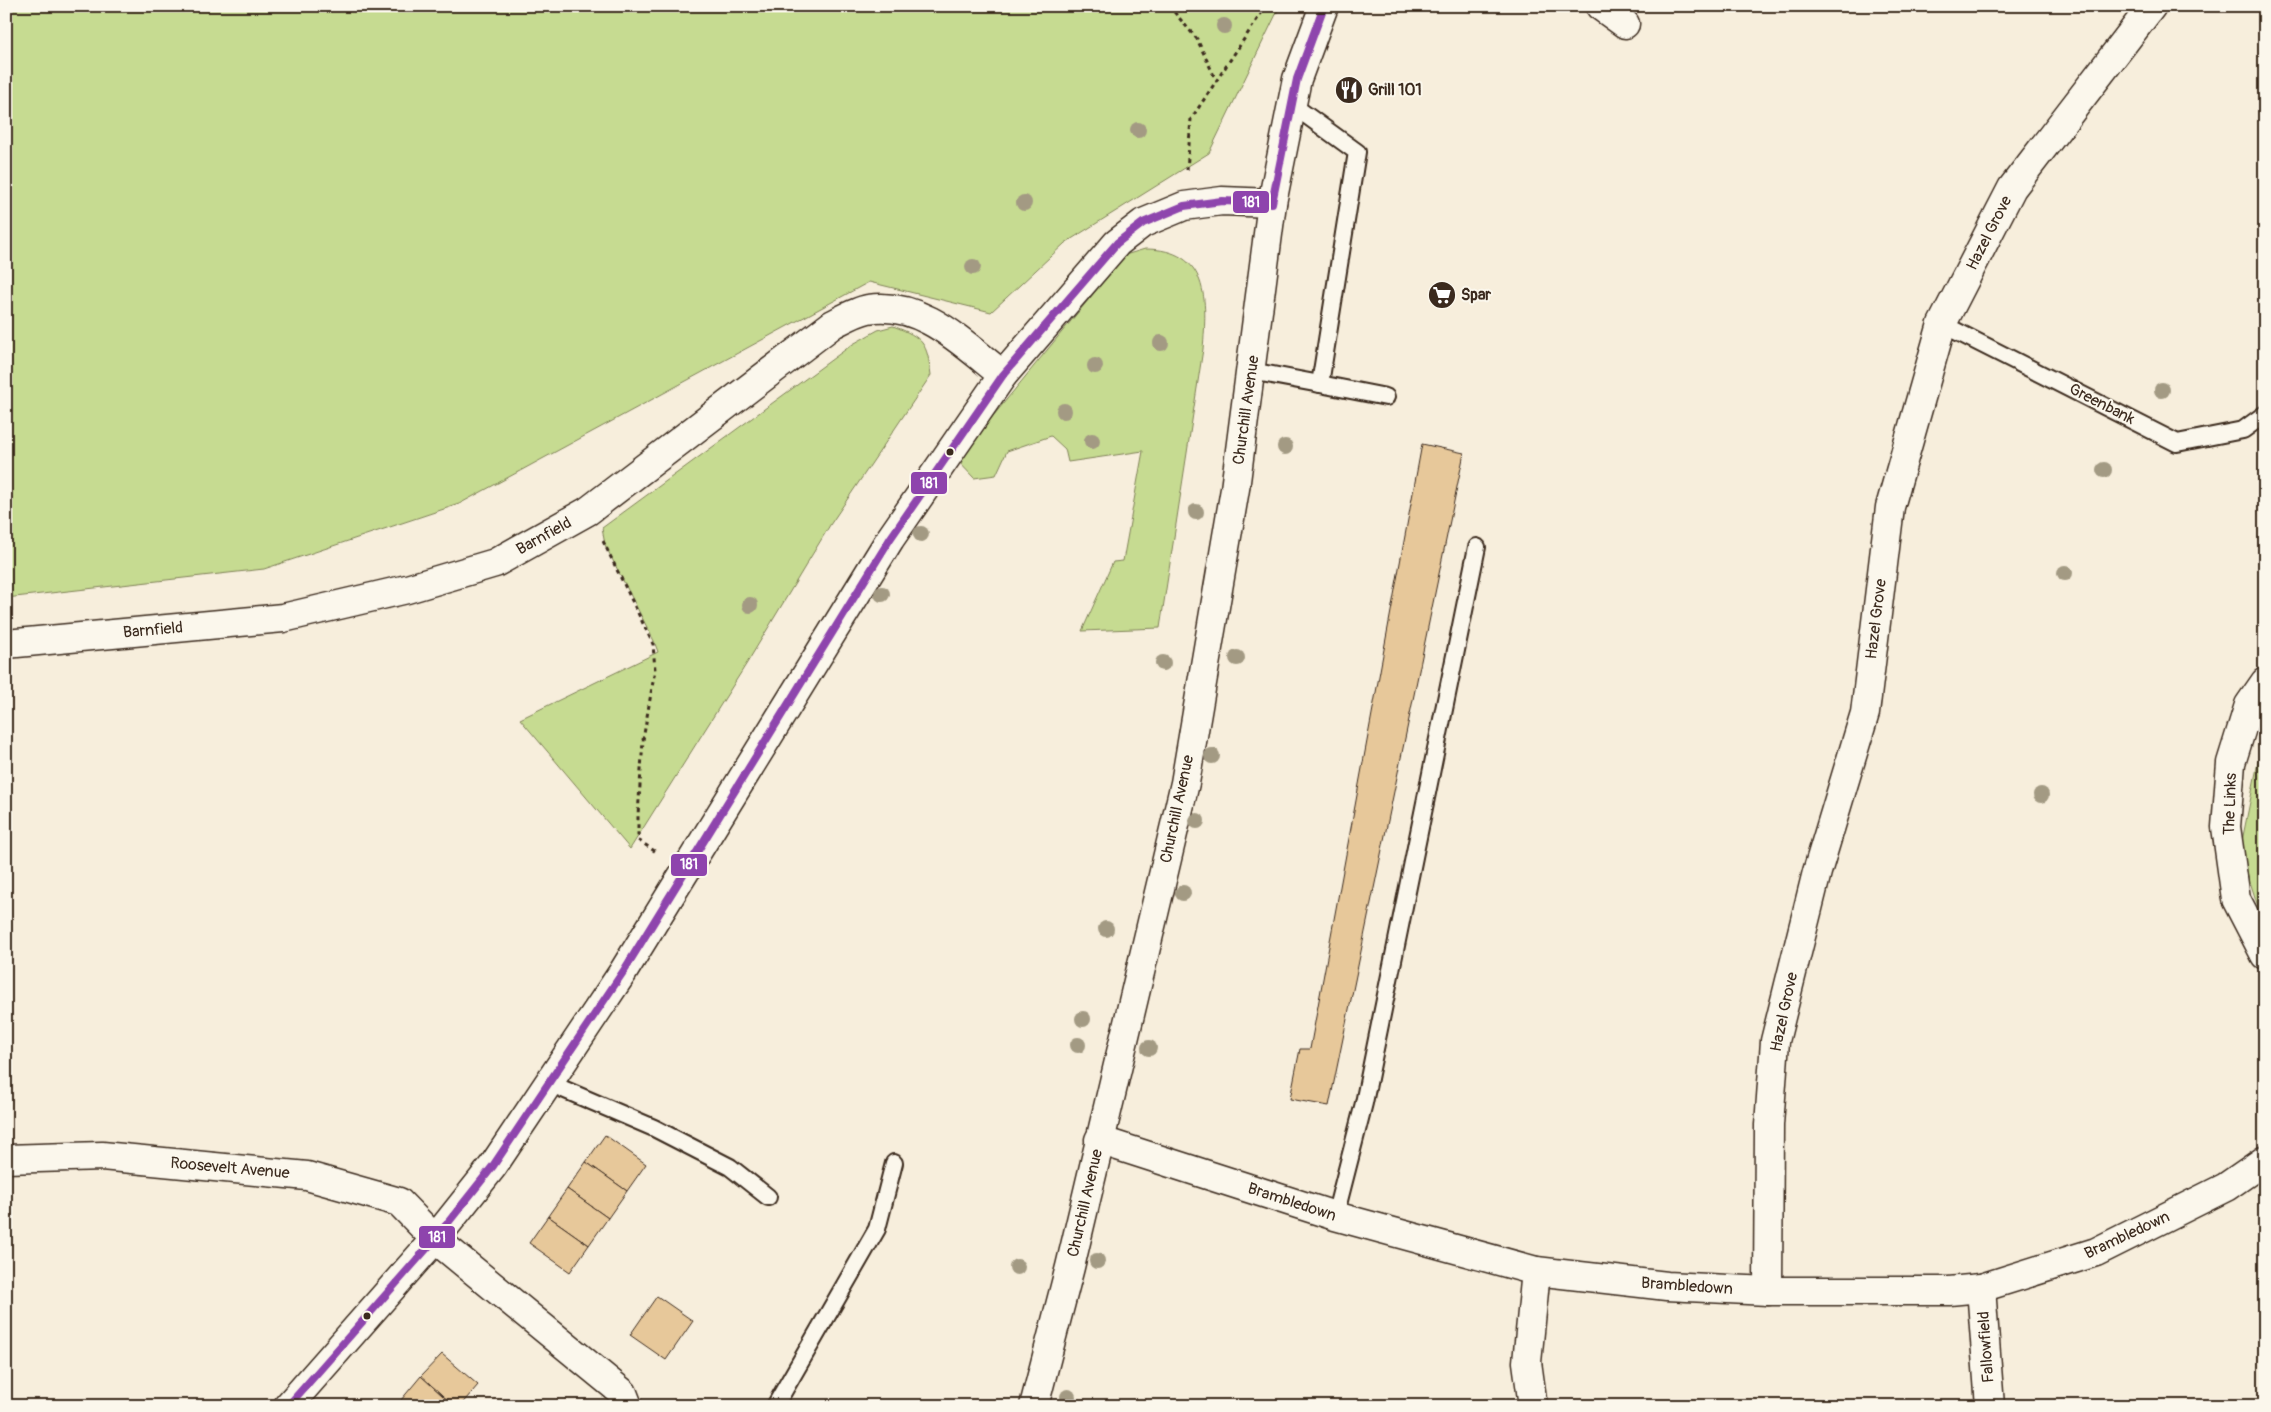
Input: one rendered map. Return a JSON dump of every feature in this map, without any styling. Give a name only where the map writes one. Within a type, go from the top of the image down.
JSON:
[{"type":"street","name":"Churchill Avenue","points":[[1034,1406],[1185,783],[1235,489],[1272,203],[1297,78],[1324,6]]},
{"type":"street","points":[[1600,6],[1625,24]]},
{"type":"street","name":"Hazel Grove","points":[[1768,1291],[1769,1124],[1775,1041],[1817,872],[1865,713],[1890,507],[1942,324],[2012,188],[2152,6]]},
{"type":"street","points":[[288,1406],[435,1238],[493,1166],[623,972],[890,539],[1003,375],[1118,243],[1143,223],[1184,206],[1222,201],[1272,203]]},
{"type":"street","name":"Barnfield","points":[[6,644],[283,618],[407,590],[496,563],[588,511],[832,324],[867,309],[903,309],[933,322],[1003,375]]},
{"type":"street","name":"The Links","points":[[2265,682],[2249,705],[2231,763],[2226,827],[2236,899],[2265,955]]},
{"type":"street","name":"Brambledown","points":[[1100,1140],[1335,1216],[1536,1271],[1666,1286],[1768,1291],[1950,1291],[1981,1288],[2096,1252],[2226,1187],[2265,1160]]},
{"type":"street","name":"Roosevelt Avenue","points":[[6,1159],[102,1156],[307,1176],[399,1202],[435,1238],[623,1393],[628,1406]]},
{"type":"street","points":[[1533,1406],[1527,1362],[1536,1271]]},
{"type":"street","name":"Fallowfield","points":[[1981,1288],[1990,1406]]},
{"type":"lane","points":[[1291,104],[1357,152],[1320,384]]},
{"type":"lane","name":"Greenbank","points":[[1942,324],[2177,443],[2243,430],[2265,414]]},
{"type":"lane","points":[[1251,371],[1386,397]]},
{"type":"lane","points":[[1335,1216],[1364,1103],[1477,547]]},
{"type":"lane","points":[[549,1083],[654,1128],[730,1167],[768,1197]]},
{"type":"lane","points":[[774,1406],[877,1229],[894,1163]]},
{"type":"path","points":[[1169,6],[1197,39],[1217,82]]},
{"type":"path","points":[[1184,206],[1191,119],[1266,6]]},
{"type":"path","points":[[588,511],[653,644],[655,670],[643,740],[638,840],[686,871]]},
{"type":"green space","points":[[6,6],[1280,6],[1209,153],[1065,243],[991,312],[869,282],[459,504],[264,569],[6,598]]},
{"type":"green space","points":[[1145,249],[1166,251],[1182,258],[1193,268],[1200,281],[1204,296],[1205,313],[1203,349],[1160,628],[1082,631],[1113,562],[1123,561],[1143,451],[1068,462],[1065,449],[1051,436],[1007,451],[996,475],[974,478],[957,460],[1125,255]]},
{"type":"green space","points":[[893,326],[918,338],[922,343],[928,356],[931,375],[830,525],[747,663],[630,849],[520,719],[658,652],[605,545],[602,528],[853,344],[878,330]]},
{"type":"green space","points":[[2265,728],[2265,928],[2240,851]]},
{"type":"building","points":[[1422,444],[1464,453],[1329,1106],[1290,1099],[1300,1049],[1310,1049]]},
{"type":"building","points":[[605,1135],[646,1164],[627,1191],[586,1162]]},
{"type":"building","points":[[586,1162],[627,1191],[608,1218],[567,1189]]},
{"type":"building","points":[[567,1189],[608,1218],[589,1245],[548,1216]]},
{"type":"building","points":[[548,1216],[589,1245],[570,1272],[529,1243]]},
{"type":"building","points":[[657,1296],[693,1321],[666,1360],[630,1335]]},
{"type":"building","points":[[442,1354],[478,1385],[460,1406],[454,1406],[421,1376]]},
{"type":"building","points":[[421,1376],[454,1406],[408,1406],[401,1400]]},
{"type":"transit line","name":"181","points":[[288,1406],[435,1239],[493,1166],[623,972],[890,539],[1003,375],[1117,243],[1143,223],[1184,206],[1222,201],[1272,203],[1297,79],[1324,6]]},
{"type":"place","name":"Grill 101","points":[[1349,90]]},
{"type":"place","name":"Spar","points":[[1442,295]]}]
